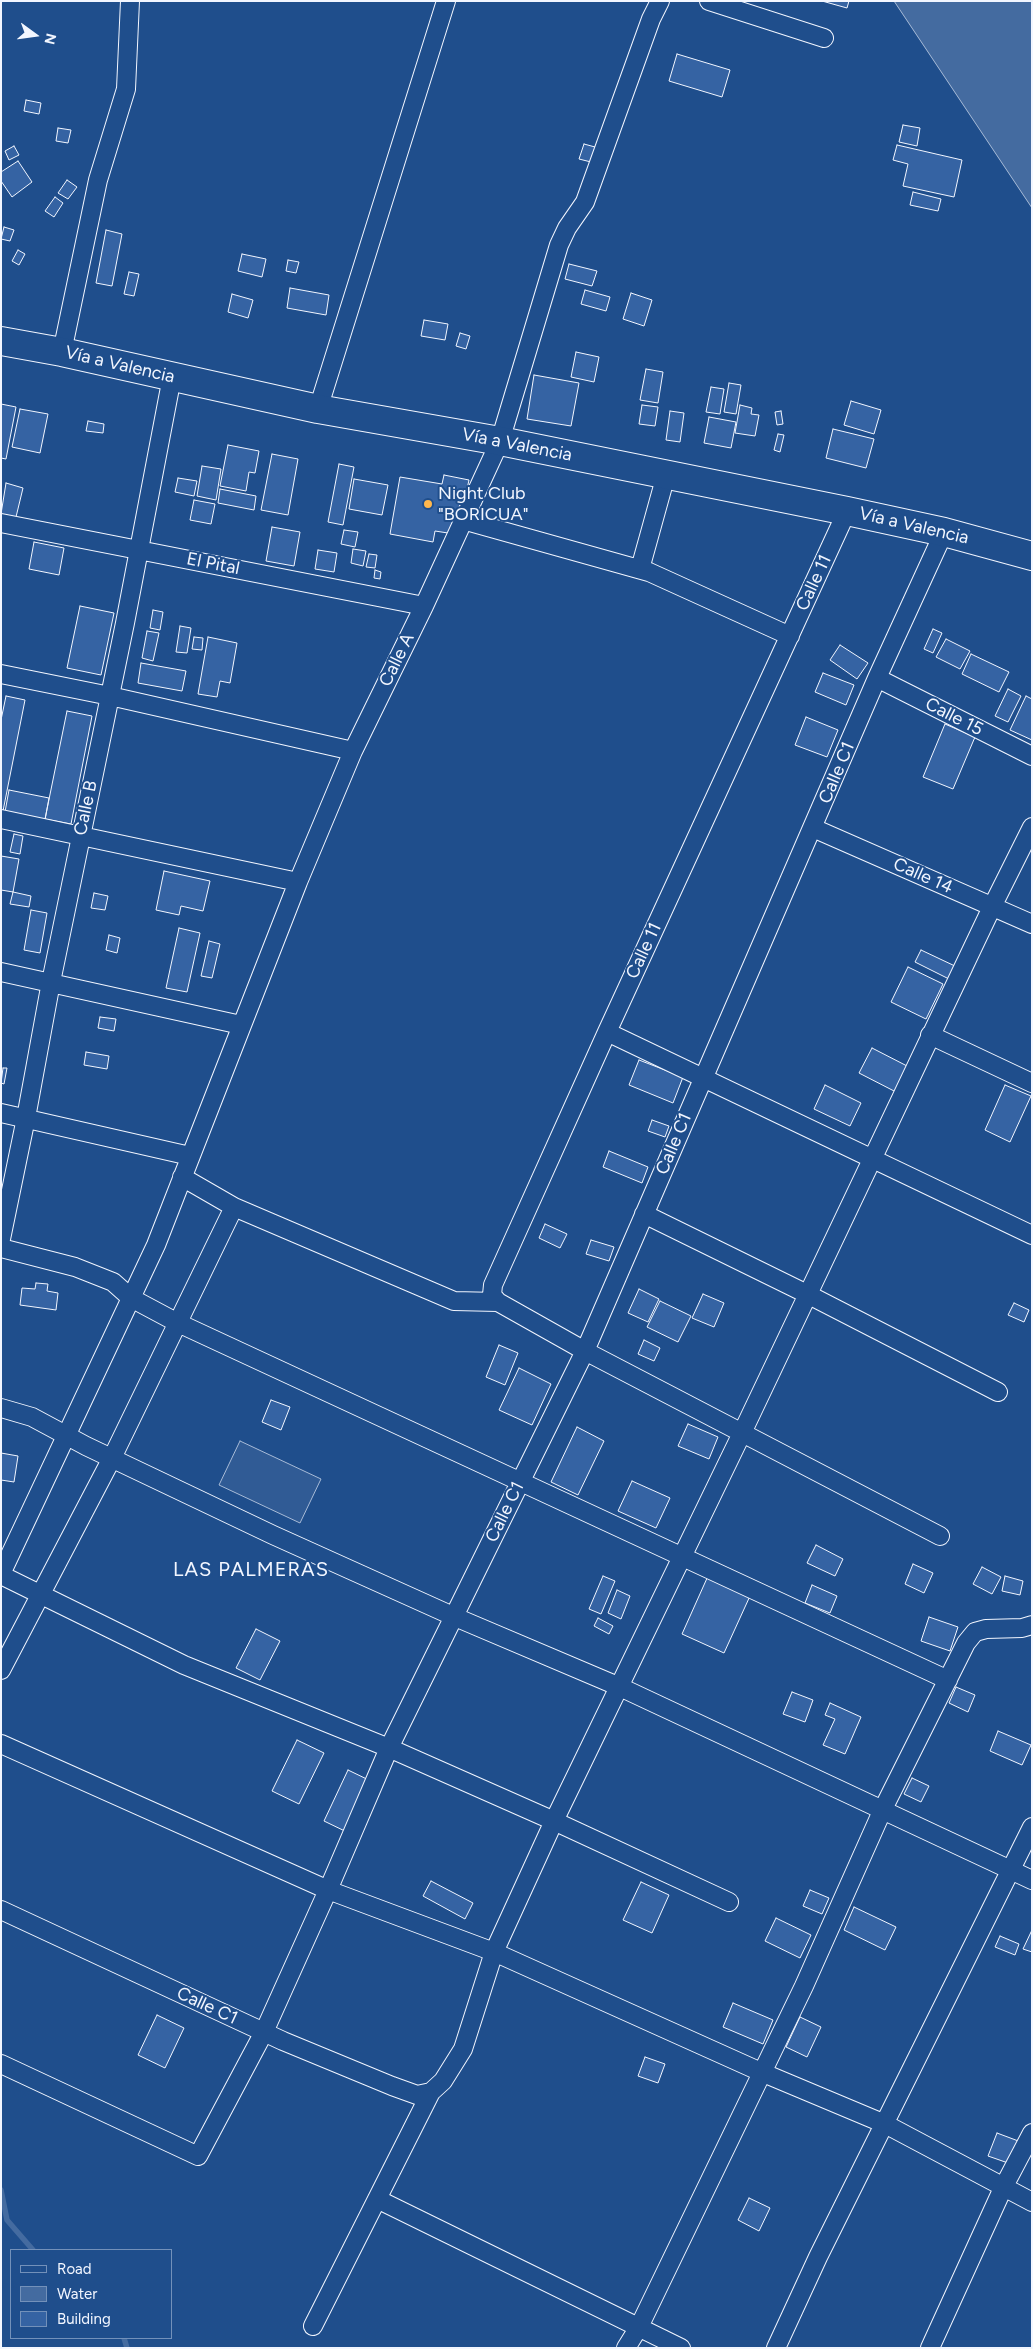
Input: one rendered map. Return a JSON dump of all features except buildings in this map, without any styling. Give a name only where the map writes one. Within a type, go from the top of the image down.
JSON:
[{"type":"highway","name":"Vía a Valencia","points":[[1,341],[62,352],[318,409],[500,440],[847,511],[944,532],[1032,556]]},
{"type":"street","points":[[62,352],[98,180],[126,89],[130,1]]},
{"type":"street","points":[[318,409],[446,1]]},
{"type":"street","name":"Calle A","points":[[1,1574],[156,1245],[241,1025],[353,750],[424,606],[500,440],[559,245],[567,228],[585,202],[651,19],[660,1]]},
{"type":"street","points":[[709,1],[824,38]]},
{"type":"street","name":"Calle B","points":[[1,1239],[172,377]]},
{"type":"street","points":[[640,569],[666,475]]},
{"type":"street","name":"Calle 11","points":[[498,1302],[492,1295],[493,1285],[607,1032],[847,511]]},
{"type":"street","points":[[463,520],[640,569],[790,636]]},
{"type":"street","name":"El Pital","points":[[1,523],[424,606]]},
{"type":"street","name":"Calle C1","points":[[1,2064],[198,2156],[264,2032],[389,1748],[585,1351],[877,678],[944,532]]},
{"type":"street","points":[[1,674],[353,750]]},
{"type":"street","name":"Calle 15","points":[[877,678],[1032,756]]},
{"type":"street","points":[[1,819],[298,882]]},
{"type":"street","points":[[313,2326],[377,2199],[424,2094],[443,2081],[463,2050],[494,1952],[554,1821],[742,1433],[930,1034],[1032,827]]},
{"type":"street","name":"Calle 14","points":[[813,828],[1032,924]]},
{"type":"street","points":[[1,972],[241,1025]]},
{"type":"street","points":[[607,1032],[1032,1235]]},
{"type":"street","points":[[930,1034],[1032,1083]]},
{"type":"street","points":[[1,1114],[26,1118],[190,1156]]},
{"type":"street","points":[[182,1177],[234,1207],[454,1301],[498,1302],[585,1351],[940,1536]]},
{"type":"street","points":[[1,1670],[112,1458],[176,1322],[234,1207]]},
{"type":"street","points":[[644,1214],[807,1294],[998,1392]]},
{"type":"street","points":[[1,1248],[75,1267],[113,1282],[131,1298],[176,1322],[948,1680]]},
{"type":"street","points":[[1,1408],[32,1417],[112,1458],[273,1535],[455,1617],[620,1686],[1032,1880]]},
{"type":"street","points":[[1,1574],[184,1665],[389,1748],[554,1821],[729,1902]]},
{"type":"street","points":[[626,2348],[639,2326],[804,1986],[883,1809],[966,1643],[975,1632],[986,1629],[1029,1628]]},
{"type":"street","points":[[1,1744],[328,1890],[494,1952],[761,2072],[885,2124],[1032,2202]]},
{"type":"street","points":[[776,2348],[1032,1828]]},
{"type":"street","name":"Calle C1","points":[[1,1910],[264,2032],[424,2094]]},
{"type":"street","points":[[930,2348],[1003,2188],[1032,2132]]},
{"type":"street","points":[[377,2199],[681,2348]]},
{"type":"shaded area","points":[[240,1441],[321,1479],[300,1523],[219,1485]]},
{"type":"water","points":[[894,1],[1032,1],[1032,208]]},
{"type":"waterway","points":[[1,2190],[7,2220],[32,2249]]},
{"type":"waterway","points":[[124,2339],[127,2348]]},
{"type":"place","name":"Night Club \"BORICUA\"","points":[[428,504]]},
{"type":"district","name":"LAS PALMERAS","points":[[251,1570]]}]
